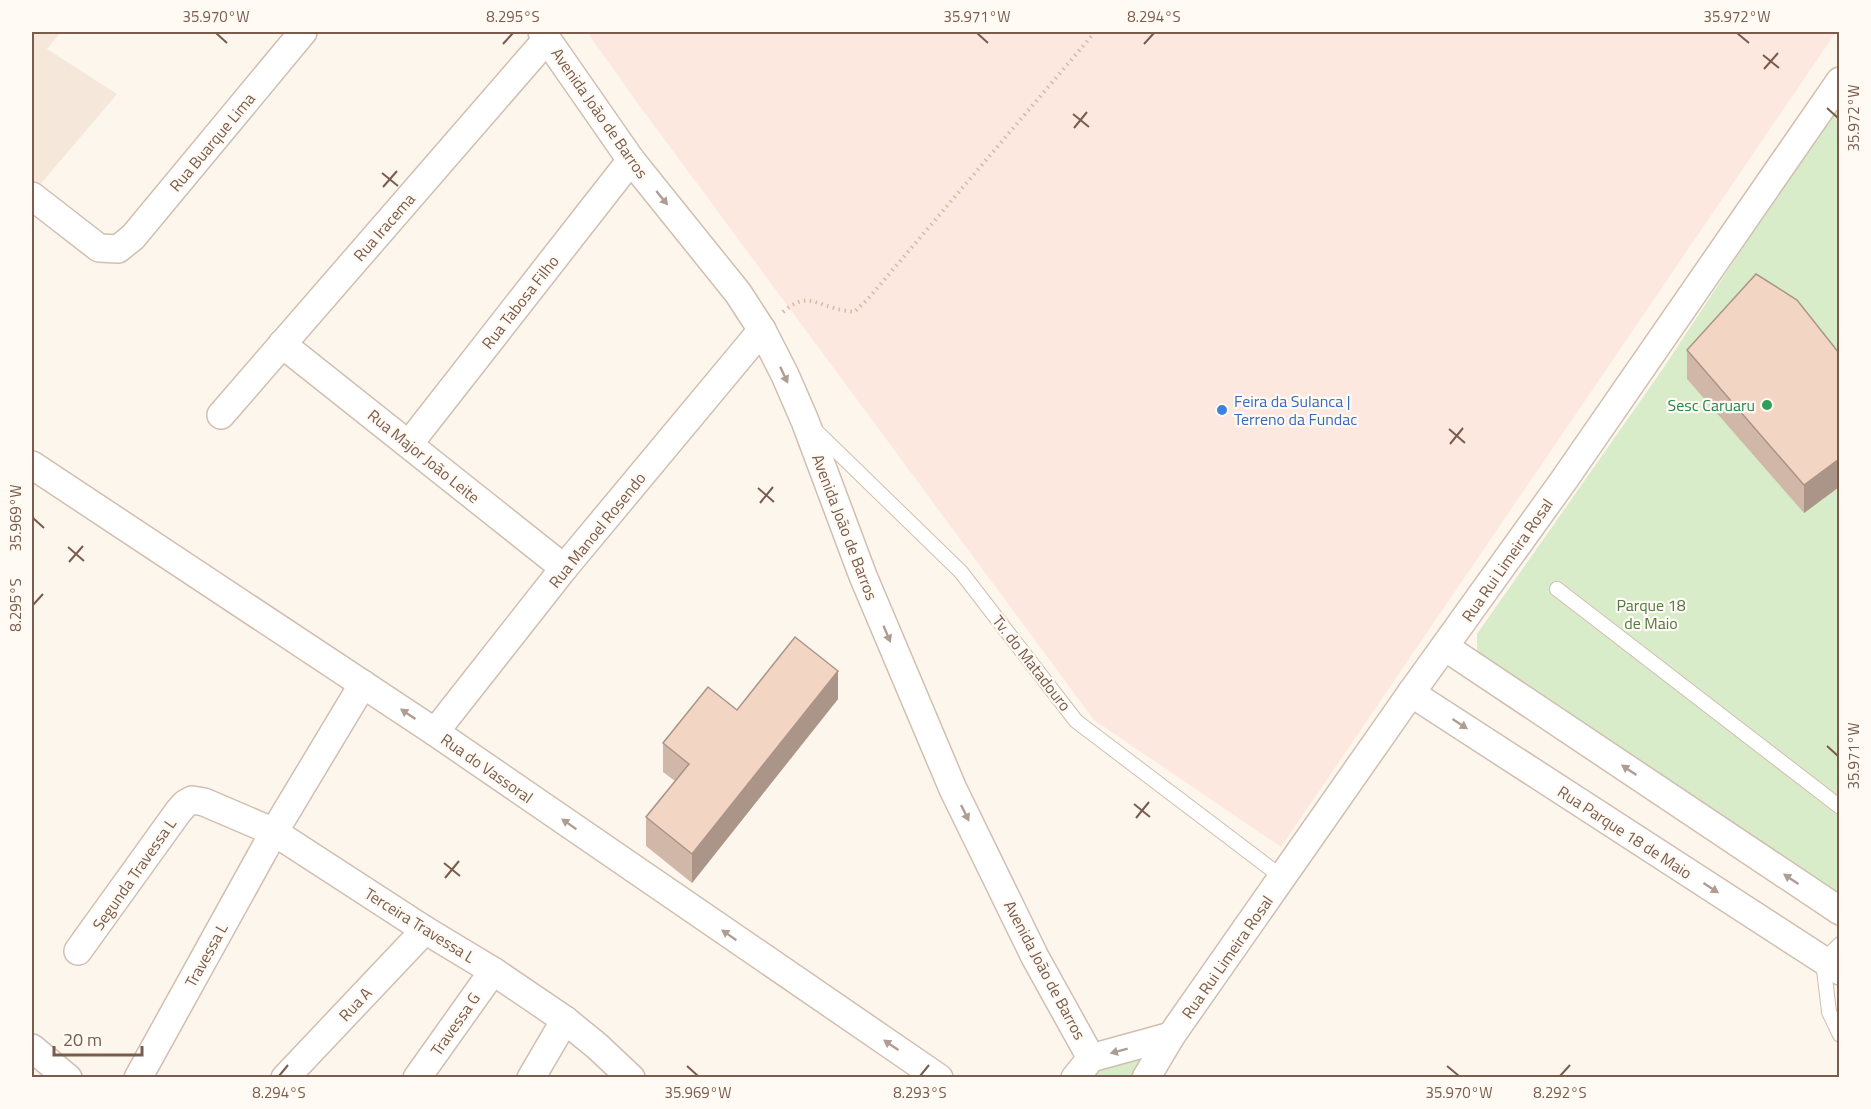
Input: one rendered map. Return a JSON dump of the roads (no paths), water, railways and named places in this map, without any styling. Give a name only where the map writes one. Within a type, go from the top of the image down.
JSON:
[{"type":"street","name":"Rua Buarque Lima","points":[[32,196],[99,248],[118,249],[133,237],[303,32]]},
{"type":"street","name":"Avenida João de Barros","points":[[544,35],[631,159],[738,293],[762,330],[805,421],[863,576],[953,789],[1035,957],[1083,1068]]},
{"type":"street","name":"Rua Iracema","points":[[221,415],[544,35]]},
{"type":"street","name":"Rua Rui Limeira Rosal","points":[[1146,1077],[1171,1036],[1411,693],[1564,480],[1839,81]]},
{"type":"street","name":"Rua Tabosa Filho","points":[[409,444],[631,159]]},
{"type":"street","name":"Rua Manoel Rosendo","points":[[435,732],[564,568],[762,330]]},
{"type":"street","name":"Rua Major João Leite","points":[[282,344],[564,568]]},
{"type":"street","name":"Rua do Vassoral","points":[[32,465],[435,732],[939,1077]]},
{"type":"street","points":[[1445,647],[1839,911]]},
{"type":"street","name":"Travessa L","points":[[138,1077],[274,832],[363,684]]},
{"type":"street","name":"Rua Parque 18 de Maio","points":[[1411,693],[1834,959]]},
{"type":"street","name":"Terceira Travessa L","points":[[192,800],[204,802],[274,832],[425,930],[493,971],[565,1020],[631,1077]]},
{"type":"street","name":"Segunda Travessa L","points":[[78,951],[178,812],[192,800]]},
{"type":"street","name":"Rua A","points":[[285,1077],[425,930]]},
{"type":"street","name":"Travessa G","points":[[417,1077],[493,971]]},
{"type":"street","points":[[531,1077],[565,1020]]},
{"type":"street","points":[[1083,1068],[1171,1036]]},
{"type":"street","points":[[32,1048],[68,1077]]},
{"type":"lane","name":"Tv. do Matadouro","points":[[805,421],[961,572],[1076,721],[1283,878]]},
{"type":"lane","points":[[1557,589],[1839,807]]},
{"type":"lane","points":[[1834,959],[1829,1012],[1839,1035]]},
{"type":"place","name":"Sesc Caruaru","points":[[1767,405]]},
{"type":"place","name":"Feira da Sulanca | Terreno da Fundac","points":[[1222,410]]},
{"type":"park label","name":"Parque 18 de Maio","points":[[1651,614]]}]
